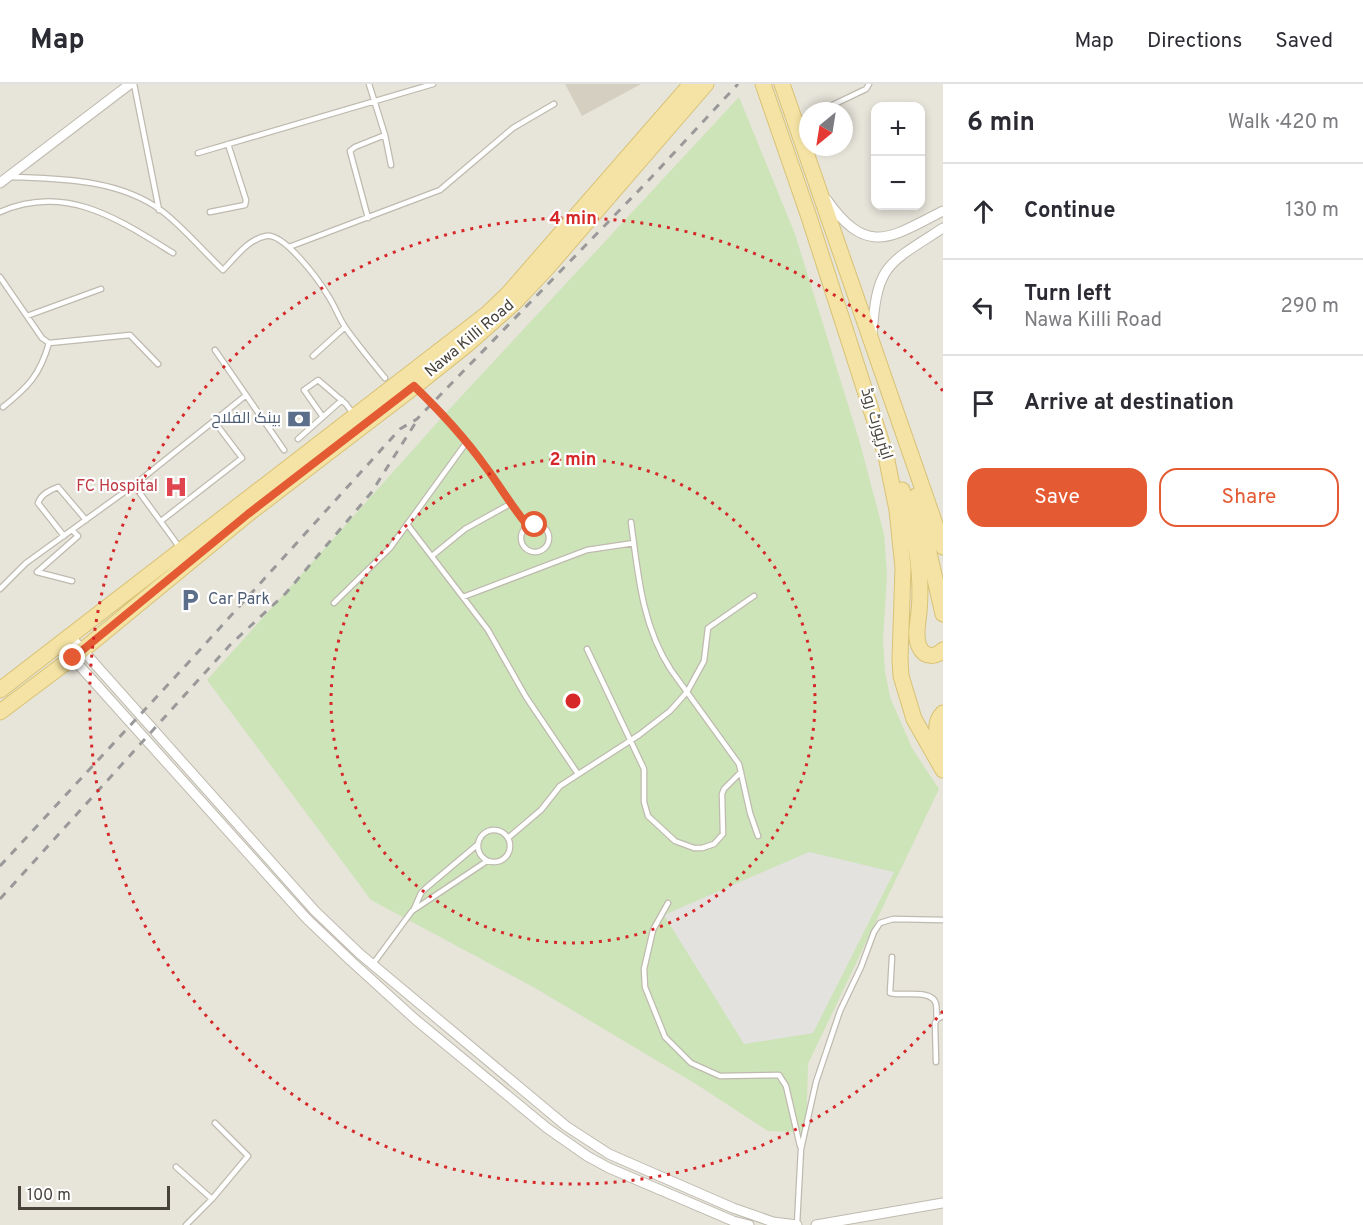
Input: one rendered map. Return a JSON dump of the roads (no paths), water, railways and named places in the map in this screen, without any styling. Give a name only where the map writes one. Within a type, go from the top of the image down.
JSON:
[{"type":"main road","name":"Nawa Killi Road","points":[[0,690],[478,321],[507,295],[691,84]]},
{"type":"main road","name":"Nawa Killi Road","points":[[0,712],[78,654],[248,514],[469,343],[514,303],[706,84]]},
{"type":"main road","points":[[751,84],[787,156]]},
{"type":"main road","name":"ایئرپورٹ روڈ","points":[[763,84],[851,342],[886,456],[897,510],[903,568],[901,676],[914,719],[943,770]]},
{"type":"main road","name":"ایئرپورٹ روڈ","points":[[786,85],[799,113]]},
{"type":"main road","name":"ایئرپورٹ روڈ","points":[[811,156],[820,191],[943,547]]},
{"type":"main road","points":[[911,454],[914,487],[943,614]]},
{"type":"main road","points":[[886,456],[901,486],[915,534],[920,577],[918,644],[923,652],[930,656],[943,650]]},
{"type":"main road","points":[[943,712],[936,722],[936,728],[943,750]]},
{"type":"street","points":[[4,180],[132,84]]},
{"type":"street","points":[[820,191],[848,225],[860,232],[883,238],[894,236],[943,211]]},
{"type":"street","points":[[872,341],[875,299],[884,273],[897,258],[943,228]]},
{"type":"street","points":[[65,640],[315,911],[372,964],[566,1126],[609,1154],[733,1208],[773,1222],[797,1224]]},
{"type":"street","points":[[65,640],[306,918],[416,1020],[547,1128],[587,1156],[609,1168],[733,1221],[749,1225]]},
{"type":"street","points":[[816,1225],[943,1203]]},
{"type":"lane","points":[[132,84],[159,210]]},
{"type":"lane","points":[[369,84],[385,135],[391,165]]},
{"type":"lane","points":[[198,153],[433,84]]},
{"type":"lane","points":[[839,102],[866,89],[869,84]]},
{"type":"lane","points":[[289,247],[440,190],[513,128],[554,104]]},
{"type":"lane","points":[[368,218],[350,151],[385,135]]},
{"type":"lane","points":[[210,212],[245,205],[246,200],[228,144]]},
{"type":"lane","points":[[4,180],[56,179],[110,187],[130,193],[159,210],[223,270],[255,240],[275,236],[289,247],[326,292],[345,327],[385,378]]},
{"type":"lane","points":[[0,212],[14,206],[44,200],[77,204],[106,213],[173,253]]},
{"type":"lane","points":[[0,277],[42,338],[49,343],[130,335],[158,364]]},
{"type":"lane","points":[[27,316],[101,289]]},
{"type":"lane","points":[[313,356],[345,327]]},
{"type":"lane","points":[[3,407],[22,392],[37,375],[44,363],[49,343]]},
{"type":"lane","points":[[215,350],[284,450]]},
{"type":"lane","points":[[323,417],[304,390],[313,381],[318,380],[342,400],[355,417]]},
{"type":"lane","points":[[414,386],[444,415],[486,466],[510,504],[528,526]]},
{"type":"lane","points":[[0,589],[26,563],[134,485],[245,396]]},
{"type":"lane","points":[[298,438],[342,400]]},
{"type":"lane","points":[[161,521],[242,458],[214,421]]},
{"type":"lane","points":[[334,603],[372,566],[407,524],[466,443]]},
{"type":"lane","points":[[134,485],[182,550]]},
{"type":"lane","points":[[64,536],[38,502],[50,490],[58,487],[86,520]]},
{"type":"lane","points":[[432,556],[465,529],[510,504]]},
{"type":"lane","points":[[631,522],[641,598],[651,632],[662,656],[735,758],[758,836]]},
{"type":"lane","points":[[407,524],[488,630],[526,697],[578,774]]},
{"type":"lane","points":[[528,526],[542,526],[550,536],[548,545],[544,549],[532,552],[522,544],[521,532],[528,526]]},
{"type":"lane","points":[[72,530],[78,537],[37,572],[72,581]]},
{"type":"lane","points":[[463,597],[586,550],[634,543]]},
{"type":"lane","points":[[508,838],[541,810],[560,786],[663,718],[687,692],[704,661],[708,628],[754,596]]},
{"type":"lane","points":[[587,649],[630,741],[639,755],[644,769],[644,802],[648,816],[675,841],[694,848],[702,848],[714,844],[722,837],[724,828],[722,794],[741,772]]},
{"type":"lane","points":[[372,964],[412,911],[421,893],[477,845],[480,836],[493,829],[500,831],[508,838],[510,849],[502,860],[495,862],[481,857],[477,845]]},
{"type":"lane","points":[[412,911],[487,861]]},
{"type":"lane","points":[[668,903],[652,930],[644,969],[645,987],[665,1037],[692,1062],[720,1077],[780,1075],[786,1086],[801,1149]]},
{"type":"lane","points":[[797,1224],[801,1149],[816,1082],[840,1011],[878,926],[880,922],[893,919],[943,920]]},
{"type":"lane","points":[[892,957],[890,993],[924,995],[936,1002],[936,1062]]},
{"type":"lane","points":[[937,1019],[943,1016]]},
{"type":"lane","points":[[186,1225],[212,1199],[248,1156],[216,1123]]},
{"type":"lane","points":[[177,1167],[212,1199]]},
{"type":"railway","points":[[0,866],[400,429],[417,419],[647,182],[738,84]]},
{"type":"railway","points":[[0,899],[230,645],[286,593],[371,493],[416,422]]},
{"type":"place","name":"بینک الفلاح","points":[[299,419]]},
{"type":"place","name":"FC Hospital","points":[[176,487]]},
{"type":"place","name":"Car Park","points":[[190,600]]}]
